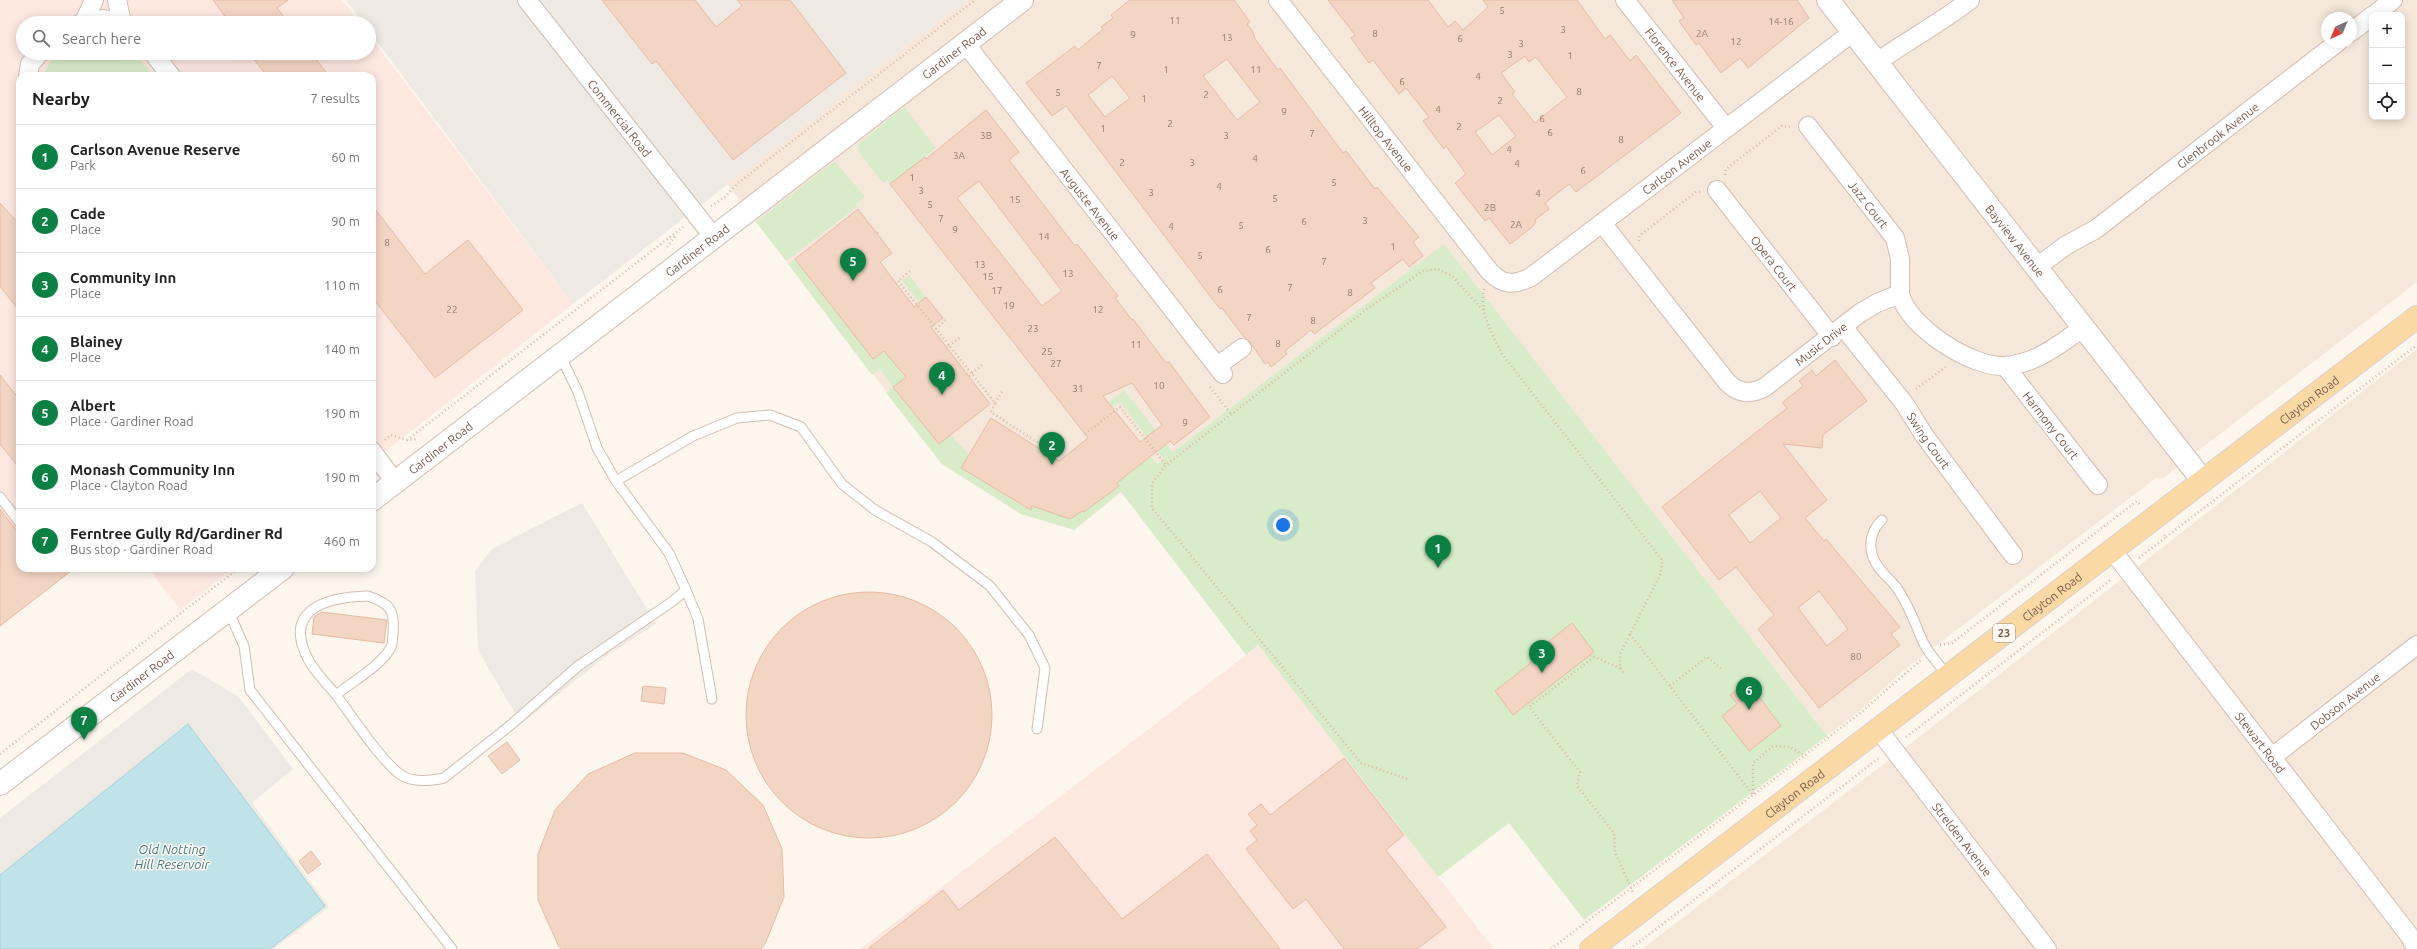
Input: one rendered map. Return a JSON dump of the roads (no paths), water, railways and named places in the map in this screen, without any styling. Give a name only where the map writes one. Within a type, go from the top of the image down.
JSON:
[{"type":"main road","name":"Clayton Road","points":[[1591,949],[1768,815],[2417,316]]},
{"type":"street","points":[[85,16],[94,0]]},
{"type":"street","points":[[117,0],[120,16]]},
{"type":"street","name":"Commercial Road","points":[[527,0],[713,236]]},
{"type":"street","name":"Gardiner Road","points":[[376,497],[713,236],[1022,0]]},
{"type":"street","name":"Hilltop Avenue","points":[[1278,0],[1495,277]]},
{"type":"street","name":"Florence Avenue","points":[[1625,0],[1726,128]]},
{"type":"street","name":"Bayview Avenue","points":[[1828,0],[2203,480]]},
{"type":"street","points":[[1881,68],[1918,47],[1945,19],[1970,0]]},
{"type":"street","points":[[2378,12],[2393,0]]},
{"type":"street","points":[[2357,28],[2369,19]]},
{"type":"street","name":"Carlson Avenue","points":[[1495,277],[1509,284],[1522,281],[1602,223],[1853,32]]},
{"type":"street","name":"Auguste Avenue","points":[[965,43],[1220,370],[1242,348]]},
{"type":"street","name":"Glenbrook Avenue","points":[[2040,271],[2072,254],[2096,229],[2330,48]]},
{"type":"street","points":[[29,72],[30,64],[34,60]]},
{"type":"street","points":[[158,60],[168,72]]},
{"type":"street","name":"Jazz Court","points":[[1808,126],[1895,238],[1900,259],[1900,294]]},
{"type":"street","name":"Opera Court","points":[[1717,190],[1838,332]]},
{"type":"street","name":"Music Drive","points":[[1602,223],[1727,382],[1738,391],[1746,393],[1758,391],[1877,303],[1900,294]]},
{"type":"street","points":[[1900,294],[1904,306],[1923,326],[1945,344],[1964,355],[1986,363],[2005,366],[2031,360],[2047,353],[2084,327]]},
{"type":"street","name":"Swing Court","points":[[1838,332],[1902,401],[1924,435],[2013,555]]},
{"type":"street","name":"Harmony Court","points":[[2005,366],[2098,485]]},
{"type":"street","points":[[376,456],[395,482]]},
{"type":"street","name":"Stewart Road","points":[[2112,550],[2414,942]]},
{"type":"street","name":"Gardiner Road","points":[[0,784],[278,572]]},
{"type":"street","name":"Dobson Avenue","points":[[2272,757],[2417,645]]},
{"type":"street","name":"Strelden Avenue","points":[[1878,729],[2046,949]]},
{"type":"lane","points":[[560,355],[578,392],[597,448],[616,482],[669,553],[686,590],[698,619],[712,699]]},
{"type":"lane","points":[[616,482],[693,436],[737,418],[770,415],[801,428],[842,484],[875,510],[932,542],[990,586],[1029,635],[1045,668],[1037,729]]},
{"type":"lane","points":[[0,497],[16,518]]},
{"type":"lane","points":[[1882,520],[1877,525],[1871,541],[1872,556],[1878,568],[1898,588],[1913,614],[1925,645],[1948,676]]},
{"type":"lane","points":[[336,695],[379,661],[391,648],[394,620],[392,610],[381,601],[368,596],[342,597],[321,603],[306,616],[301,629],[303,646],[310,661],[336,695],[389,764],[402,776],[416,780],[430,781],[444,778],[513,723],[578,666],[673,601],[686,590]]},
{"type":"lane","points":[[228,610],[244,646],[250,690],[452,949]]},
{"type":"water","name":"Old Notting Hill Reservoir","points":[[188,724],[325,906],[270,949],[0,949],[0,875]]},
{"type":"place","name":"Albert","points":[[853,281]]},
{"type":"place","name":"Blainey","points":[[942,395]]},
{"type":"place","name":"Cade","points":[[1052,465]]},
{"type":"place","name":"Carlson Avenue Reserve","points":[[1438,568]]},
{"type":"place","name":"Community Inn","points":[[1542,673]]},
{"type":"place","name":"Monash Community Inn","points":[[1749,710]]},
{"type":"place","name":"Ferntree Gully Rd/Gardiner Rd","points":[[84,740]]}]
